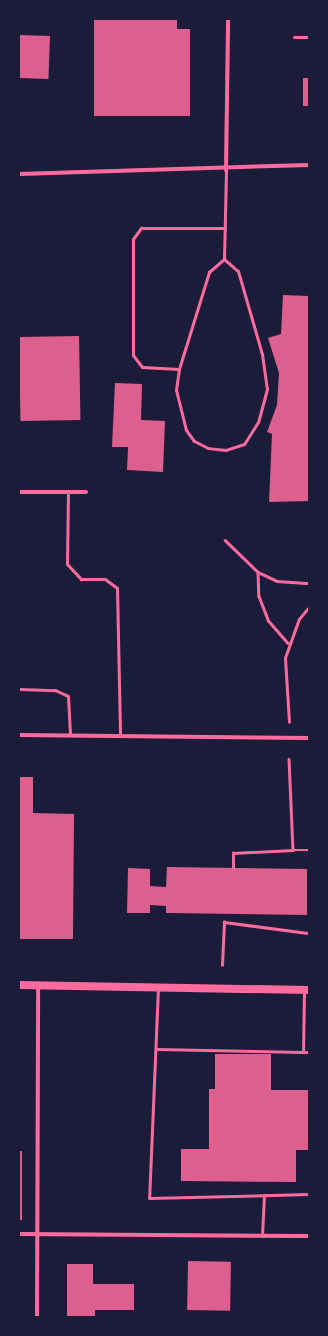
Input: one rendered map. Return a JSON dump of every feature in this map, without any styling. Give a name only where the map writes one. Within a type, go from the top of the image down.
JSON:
[{"type":"main road","points":[[19,985],[307,990]]},
{"type":"street","points":[[226,170],[228,19]]},
{"type":"street","points":[[19,174],[226,170],[309,165]]},
{"type":"street","points":[[19,492],[86,492]]},
{"type":"street","points":[[19,735],[309,738]]},
{"type":"street","points":[[36,1317],[38,985]]},
{"type":"street","points":[[19,1234],[309,1236]]},
{"type":"lane","points":[[294,37],[309,37]]},
{"type":"lane","points":[[224,259],[238,271],[262,354],[267,389],[258,422],[244,444],[226,450],[208,448],[194,441],[186,430],[176,390],[178,369],[209,272],[224,259],[226,170]]},
{"type":"lane","points":[[178,369],[142,367],[133,355],[133,239],[141,228],[225,228]]},
{"type":"lane","points":[[68,492],[67,564],[82,579],[105,579],[118,588],[120,736]]},
{"type":"lane","points":[[19,689],[55,690],[68,696],[70,735]]},
{"type":"lane","points":[[158,987],[149,1198],[309,1194]]},
{"type":"lane","points":[[303,1052],[307,990]]},
{"type":"lane","points":[[156,1049],[309,1052]]},
{"type":"lane","points":[[262,1236],[264,1195]]},
{"type":"path","points":[[225,540],[258,572],[277,581],[309,583]]},
{"type":"path","points":[[258,572],[259,596],[268,620],[288,643]]},
{"type":"path","points":[[289,722],[285,658],[288,643],[298,619],[309,607]]},
{"type":"path","points":[[290,759],[294,850]]},
{"type":"path","points":[[233,868],[233,853],[309,850]]},
{"type":"path","points":[[222,965],[224,922],[309,933]]},
{"type":"building","points":[[94,19],[177,19],[177,29],[190,29],[190,116],[94,116]]},
{"type":"building","points":[[19,35],[50,36],[48,79],[19,78]]},
{"type":"building","points":[[303,78],[309,78],[309,106],[303,106]]},
{"type":"building","points":[[283,295],[309,296],[309,501],[269,502],[272,434],[267,432],[277,405],[279,373],[268,338],[281,334]]},
{"type":"building","points":[[79,336],[80,420],[20,421],[19,337]]},
{"type":"building","points":[[115,383],[142,384],[141,420],[165,421],[163,472],[127,470],[128,447],[112,447]]},
{"type":"building","points":[[19,777],[33,777],[33,813],[74,814],[73,939],[19,939]]},
{"type":"building","points":[[167,867],[307,869],[307,915],[166,913],[166,906],[150,905],[150,913],[127,913],[128,868],[150,869],[150,886],[166,887]]},
{"type":"building","points":[[215,1054],[271,1054],[271,1090],[309,1090],[309,1150],[296,1150],[296,1182],[181,1181],[181,1149],[209,1149],[209,1089],[215,1089]]},
{"type":"building","points":[[19,1151],[22,1151],[22,1220],[19,1220]]},
{"type":"building","points":[[188,1261],[231,1262],[230,1311],[187,1310]]},
{"type":"building","points":[[67,1264],[93,1264],[93,1284],[134,1284],[134,1310],[95,1310],[95,1317],[67,1317]]}]
